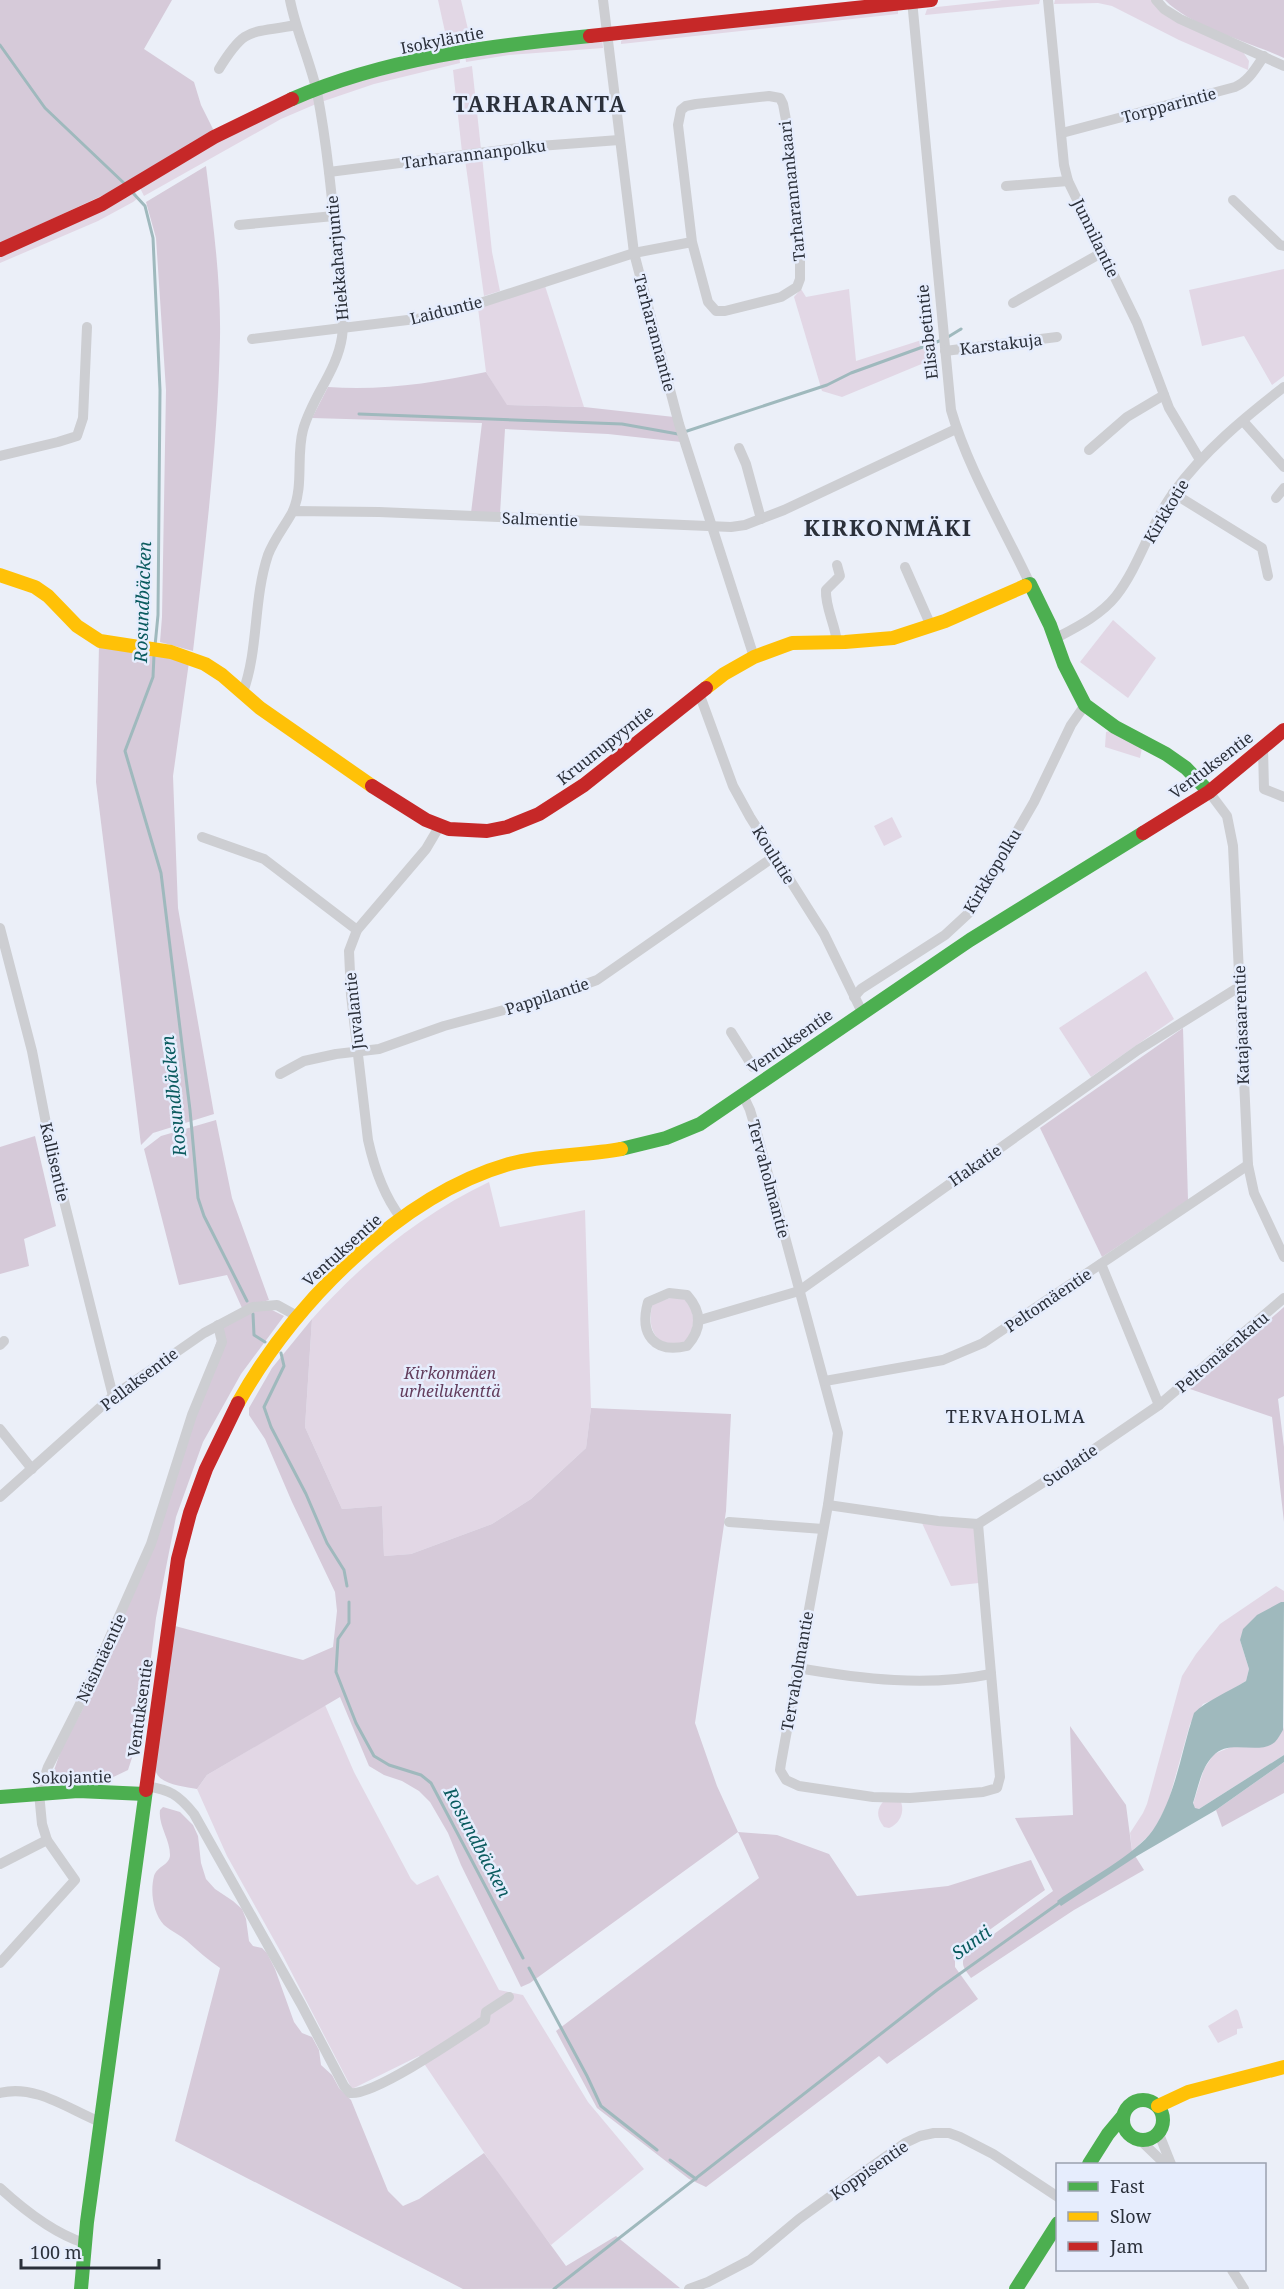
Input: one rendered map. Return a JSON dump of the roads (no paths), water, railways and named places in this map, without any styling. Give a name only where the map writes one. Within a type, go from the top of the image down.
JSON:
[{"type":"street","name":"Hiekkaharjuntie","points":[[290,0],[316,89],[329,172],[343,327],[342,340],[333,367],[312,406],[303,429],[298,491],[293,511]]},
{"type":"street","name":"Tarharannantie","points":[[603,0],[633,252],[683,434],[754,657]]},
{"type":"street","name":"Isokyläntie","points":[[0,250],[60,225],[113,198],[216,136],[316,89],[370,72],[443,54],[549,40],[930,0]]},
{"type":"street","name":"Junnilantie","points":[[1048,0],[1064,165],[1068,181],[1137,323],[1164,395],[1179,427],[1200,460]]},
{"type":"street","points":[[1156,0],[1164,9],[1180,19],[1284,66]]},
{"type":"street","name":"Elisabetintie","points":[[912,1],[951,410],[956,429],[1056,638],[1064,664],[1085,705]]},
{"type":"street","points":[[219,69],[237,42],[246,35],[296,25]]},
{"type":"street","name":"Torpparintie","points":[[1062,133],[1235,87],[1244,83],[1264,56]]},
{"type":"street","name":"Tarharannankaari","points":[[769,96],[780,98],[786,120],[800,260],[800,279],[797,288],[782,297],[726,311],[716,311],[708,302],[692,242],[678,125],[681,110],[686,106],[696,104],[769,96]]},
{"type":"street","name":"Tarharannanpolku","points":[[329,172],[526,147],[619,140]]},
{"type":"street","points":[[1006,186],[1068,181]]},
{"type":"street","points":[[1233,200],[1280,245],[1284,246]]},
{"type":"street","points":[[239,225],[333,216]]},
{"type":"street","points":[[633,252],[692,242]]},
{"type":"street","name":"Laiduntie","points":[[252,339],[424,318],[448,313],[633,252]]},
{"type":"street","points":[[1013,303],[1103,252]]},
{"type":"street","points":[[0,456],[77,435],[83,418],[87,327]]},
{"type":"street","name":"Karstakuja","points":[[945,343],[1057,337]]},
{"type":"street","name":"Kirkkotie","points":[[1056,638],[1090,619],[1114,598],[1173,493],[1200,460],[1284,387]]},
{"type":"street","points":[[1089,450],[1127,417],[1164,395]]},
{"type":"street","points":[[1243,421],[1284,467]]},
{"type":"street","name":"Salmentie","points":[[293,511],[380,512],[731,527],[784,510],[956,429]]},
{"type":"street","points":[[739,448],[746,464],[761,519]]},
{"type":"street","points":[[1276,498],[1284,488]]},
{"type":"street","points":[[1173,493],[1262,548],[1268,576]]},
{"type":"street","points":[[243,692],[250,675],[259,604],[269,554],[293,511]]},
{"type":"street","points":[[837,565],[840,576],[826,590],[826,596],[837,642]]},
{"type":"street","points":[[905,567],[932,626]]},
{"type":"street","name":"Kruunupyyntie","points":[[0,575],[35,587],[48,596],[77,626],[100,641],[164,650],[205,664],[243,692],[260,708],[397,803],[439,827],[462,831],[486,831],[507,827],[539,814],[584,785],[724,674],[754,657],[792,643],[893,638],[932,626],[1030,584]]},
{"type":"street","name":"Koulutie","points":[[699,693],[733,786],[824,934],[862,1012]]},
{"type":"street","points":[[1085,705],[1115,727],[1166,754],[1186,768],[1209,792]]},
{"type":"street","name":"Kirkkopolku","points":[[854,997],[861,988],[945,936],[971,911],[1034,802],[1071,725],[1085,705]]},
{"type":"street","name":"Ventuksentie","points":[[81,2289],[84,2243],[100,2122],[178,1559],[195,1495],[214,1447],[264,1360],[297,1316],[350,1262],[402,1218],[459,1183],[526,1160],[623,1149],[693,1127],[970,940],[1209,792],[1284,730]]},
{"type":"street","points":[[1263,748],[1264,789],[1284,797]]},
{"type":"street","name":"Katajasaarentie","points":[[1209,792],[1222,808],[1231,829],[1248,1165],[1254,1192],[1284,1257]]},
{"type":"street","name":"Juvalantie","points":[[402,1218],[384,1187],[371,1156],[349,962],[352,941],[357,930],[426,849],[439,827]]},
{"type":"street","points":[[202,837],[264,859],[357,930]]},
{"type":"street","name":"Pappilantie","points":[[280,1074],[304,1061],[379,1049],[444,1026],[540,1000],[597,980],[775,856]]},
{"type":"street","name":"Kallisentie","points":[[0,928],[32,1051],[53,1160],[113,1396]]},
{"type":"street","name":"Hakatie","points":[[700,1320],[799,1291],[1138,1050],[1239,987]]},
{"type":"street","points":[[731,1032],[753,1067]]},
{"type":"street","name":"Tervaholmantie","points":[[743,1095],[758,1137],[838,1433],[828,1504],[781,1763],[780,1770],[786,1780],[799,1786],[873,1797],[910,1798],[975,1793],[997,1788],[1000,1777],[978,1524]]},
{"type":"street","name":"Peltomäentie","points":[[825,1381],[933,1362],[983,1343],[1248,1165]]},
{"type":"street","points":[[1101,1264],[1159,1404]]},
{"type":"street","points":[[676,1293],[687,1295],[692,1300],[700,1320],[697,1332],[687,1346],[677,1348],[660,1346],[650,1337],[645,1312],[648,1302],[662,1295],[676,1293]]},
{"type":"street","name":"Peltomäenkatu","points":[[1159,1404],[1284,1298]]},
{"type":"street","name":"Pellaksentie","points":[[0,1497],[113,1396],[157,1364],[218,1325],[253,1306],[267,1304],[285,1308],[297,1316]]},
{"type":"street","name":"Näsimäentie","points":[[0,1963],[75,1880],[47,1840],[40,1814],[39,1793],[48,1767],[82,1700],[151,1544],[192,1415],[222,1342],[218,1325]]},
{"type":"street","name":"Suolatie","points":[[978,1524],[1077,1461],[1159,1404]]},
{"type":"street","points":[[0,1429],[32,1469]]},
{"type":"street","points":[[828,1504],[938,1521],[978,1524]]},
{"type":"street","points":[[729,1522],[823,1529]]},
{"type":"street","points":[[798,1668],[851,1677],[894,1680],[956,1679],[991,1674]]},
{"type":"street","points":[[145,1790],[168,1790],[178,1796],[194,1814],[284,1973],[344,2086],[350,2093],[364,2092],[379,2085],[461,2037],[485,2020],[486,2012],[509,1997]]},
{"type":"street","name":"Sokojantie","points":[[0,1797],[39,1793],[145,1790]]},
{"type":"street","points":[[0,1864],[47,1840]]},
{"type":"street","points":[[1158,2106],[1188,2092],[1284,2067]]},
{"type":"street","points":[[1090,2163],[1134,2138],[1148,2140],[1205,2088]]},
{"type":"street","points":[[0,2093],[14,2090],[33,2092],[100,2122]]},
{"type":"street","points":[[1090,2163],[1129,2106],[1140,2100],[1153,2102],[1162,2111],[1161,2128],[1172,2163]]},
{"type":"street","points":[[1123,2116],[1125,2128],[1164,2163]]},
{"type":"street","name":"Koppisentie","points":[[689,2289],[708,2282],[750,2260],[799,2219],[905,2143],[920,2136],[934,2133],[960,2137],[985,2150],[1056,2196]]},
{"type":"street","points":[[0,2188],[35,2217],[66,2236],[84,2243]]},
{"type":"street","points":[[1016,2289],[1056,2226]]},
{"type":"street","points":[[1233,2271],[1244,2289]]},
{"type":"waterway","name":"Rosundbäcken","points":[[0,45],[45,108],[127,186]]},
{"type":"waterway","name":"Rosundbäcken","points":[[133,193],[145,206],[153,238],[160,390],[158,615],[155,646]]},
{"type":"waterway","points":[[948,337],[961,329]]},
{"type":"waterway","points":[[359,414],[622,424],[678,434],[827,385],[851,373],[942,340]]},
{"type":"waterway","name":"Rosundbäcken","points":[[154,655],[153,677],[125,751],[161,873],[190,1110],[198,1198],[204,1216],[247,1301]]},
{"type":"waterway","points":[[253,1314],[254,1335],[265,1342]]},
{"type":"waterway","name":"Rosundbäcken","points":[[281,1353],[284,1366],[264,1407],[271,1427],[306,1494],[327,1543],[344,1570],[347,1586]]},
{"type":"waterway","name":"Rosundbäcken","points":[[349,1602],[349,1623],[338,1639],[336,1672],[356,1723],[374,1756],[389,1765],[421,1775],[431,1783],[523,1958]]},
{"type":"waterway","name":"Sunti","points":[[554,2289],[937,1990],[1059,1903]]},
{"type":"waterway","name":"Rosundbäcken","points":[[529,1968],[601,2106],[657,2150]]},
{"type":"waterway","name":"Rosundbäcken","points":[[670,2160],[696,2179]]},
{"type":"district","name":"TARHARANTA","points":[[540,103]]},
{"type":"district","name":"KIRKONMÄKI","points":[[888,527]]},
{"type":"district","name":"TERVAHOLMA","points":[[1016,1416]]},
{"type":"park label","name":"Kirkonmäen urheilukenttä","points":[[450,1382]]}]
